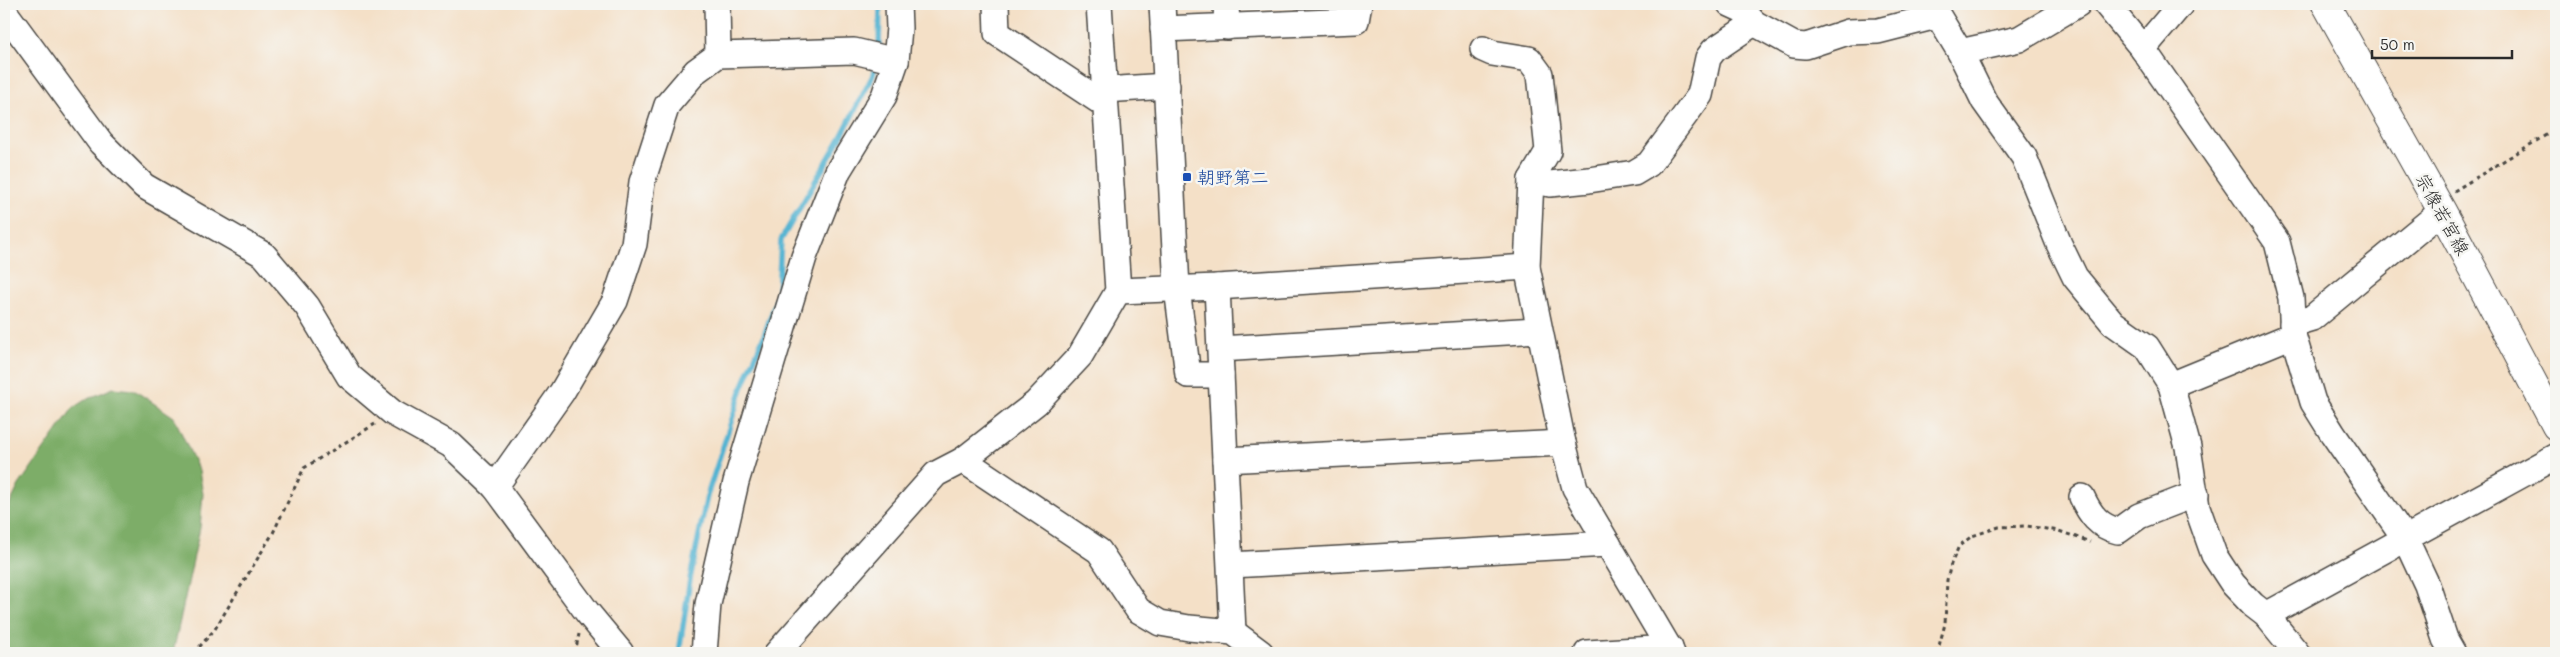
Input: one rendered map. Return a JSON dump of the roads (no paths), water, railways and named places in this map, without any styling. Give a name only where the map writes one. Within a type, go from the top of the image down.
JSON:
[{"type":"main road","name":"宗像若宮線","points":[[2326,4],[2439,206],[2556,426]]},
{"type":"street","points":[[717,4],[718,56]]},
{"type":"street","points":[[704,653],[708,604],[736,482],[804,256],[838,171],[884,96],[896,61],[899,28],[898,4]]},
{"type":"street","points":[[996,4],[997,34],[1104,97],[1167,86]]},
{"type":"street","points":[[777,653],[936,474],[963,460],[1036,403],[1080,356],[1118,291],[1099,4]]},
{"type":"street","points":[[1162,4],[1177,288],[1188,374],[1221,374]]},
{"type":"street","points":[[1164,30],[1227,15],[1286,14],[1356,21],[1359,4]]},
{"type":"street","points":[[1730,4],[1743,10],[1754,23],[1794,45],[1806,46],[1848,32],[1878,31],[1934,10],[1960,52],[1984,101],[2024,157],[2059,244],[2075,277],[2113,322],[2147,347],[2171,385],[2188,447],[2196,494],[2214,556],[2233,584],[2253,605],[2266,615],[2297,653]]},
{"type":"street","points":[[1960,52],[2019,39],[2078,4]]},
{"type":"street","points":[[2106,4],[2143,49],[2277,242],[2291,298],[2292,329],[2313,402],[2406,540],[2427,585],[2445,639],[2453,653]]},
{"type":"street","points":[[2143,49],[2181,4]]},
{"type":"street","points":[[4,11],[101,143],[144,186],[264,255],[307,306],[349,376],[393,413],[450,444],[495,487],[587,612],[621,653]]},
{"type":"street","points":[[1531,180],[1550,184],[1590,180],[1634,173],[1649,164],[1700,94],[1708,58],[1714,50],[1754,23]]},
{"type":"street","points":[[1483,49],[1492,53],[1530,59],[1540,74],[1548,151],[1531,180],[1527,267],[1538,330],[1563,443],[1575,488],[1671,651],[1587,653]]},
{"type":"street","points":[[495,487],[562,392],[614,300],[634,244],[642,182],[667,105],[696,71],[718,56],[854,50],[896,61]]},
{"type":"street","points":[[2171,385],[2312,318],[2439,206]]},
{"type":"street","points":[[1118,291],[1217,287],[1527,267]]},
{"type":"street","points":[[1217,287],[1233,632]]},
{"type":"street","points":[[1220,348],[1538,330]]},
{"type":"street","points":[[1225,460],[1563,443]]},
{"type":"street","points":[[2266,615],[2406,540],[2556,456]]},
{"type":"street","points":[[963,460],[1099,551],[1138,610],[1160,623],[1233,632],[1261,653]]},
{"type":"street","points":[[2082,497],[2091,516],[2108,528],[2118,531],[2139,516],[2196,494]]},
{"type":"street","points":[[1231,565],[1608,544]]},
{"type":"waterway","points":[[879,51],[880,4]]},
{"type":"waterway","points":[[679,653],[690,579],[707,496],[742,388],[764,336],[778,295],[781,240],[840,139],[873,75],[876,62]]},
{"type":"place","name":"朝野第二","points":[[1187,177]]}]
